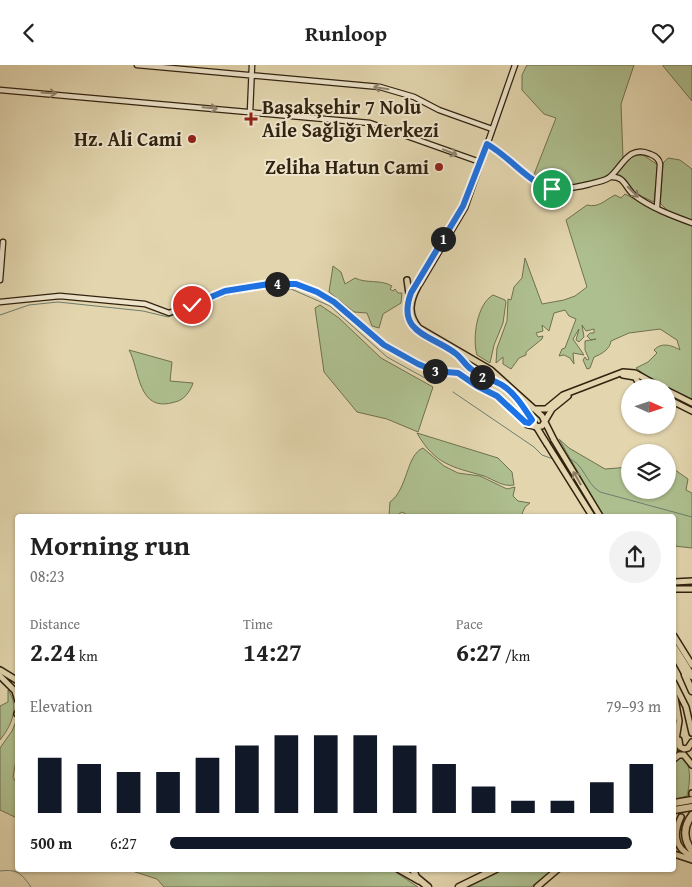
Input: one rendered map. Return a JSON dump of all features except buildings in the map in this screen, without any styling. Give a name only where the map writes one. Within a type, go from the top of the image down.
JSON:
[{"type":"highway","points":[[676,645],[692,691]]},
{"type":"highway","points":[[676,803],[692,799]]},
{"type":"highway","points":[[676,809],[692,799]]},
{"type":"highway","points":[[692,815],[685,833],[692,851]]},
{"type":"highway","points":[[414,872],[416,877],[428,887]]},
{"type":"highway","points":[[459,887],[490,872]]},
{"type":"main road","points":[[137,65],[394,90],[439,110],[492,129]]},
{"type":"main road","points":[[250,111],[252,65]]},
{"type":"main road","points":[[408,298],[463,206],[476,175],[514,65]]},
{"type":"main road","points":[[0,90],[250,111],[377,125],[480,162]]},
{"type":"main road","points":[[487,144],[509,158],[536,184],[546,188],[575,187],[611,177],[619,178],[635,196],[669,215],[692,223]]},
{"type":"main road","points":[[611,177],[630,155],[641,152],[655,156],[660,161],[657,207]]},
{"type":"main road","points":[[0,280],[3,242]]},
{"type":"main road","points":[[407,280],[407,312],[415,330],[454,353],[479,375],[504,386],[532,420],[591,514]]},
{"type":"main road","points":[[418,283],[410,306],[416,326],[479,362],[501,378],[540,415],[599,514]]},
{"type":"main road","points":[[0,302],[60,296],[145,304],[170,313],[225,291],[269,284],[296,284],[317,292],[334,302],[384,345],[435,371],[458,373],[477,386],[497,396],[525,422],[536,427],[542,426],[563,395],[619,373],[632,372],[643,379]]},
{"type":"main road","points":[[479,362],[473,362],[471,367],[479,375]]},
{"type":"main road","points":[[525,422],[532,420],[568,396],[619,376],[632,376],[634,379]]},
{"type":"main road","points":[[676,395],[692,403]]},
{"type":"main road","points":[[676,403],[692,411]]},
{"type":"main road","points":[[533,409],[542,410],[554,406]]},
{"type":"main road","points":[[550,431],[550,419],[554,406]]},
{"type":"main road","points":[[676,582],[691,581]]},
{"type":"main road","points":[[676,589],[691,589]]},
{"type":"main road","points":[[676,643],[692,658]]},
{"type":"main road","points":[[676,643],[692,665]]},
{"type":"main road","points":[[676,658],[692,686]]},
{"type":"main road","points":[[0,670],[15,679]]},
{"type":"main road","points":[[0,676],[15,691]]},
{"type":"main road","points":[[676,687],[686,707],[692,733]]},
{"type":"main road","points":[[676,701],[679,714],[680,747],[688,748],[692,742]]},
{"type":"main road","points":[[676,743],[679,729]]},
{"type":"main road","points":[[676,757],[684,755],[692,765]]},
{"type":"main road","points":[[676,822],[682,817],[676,827]]},
{"type":"main road","points":[[676,837],[680,848],[692,856]]},
{"type":"main road","points":[[676,855],[692,860]]},
{"type":"main road","points":[[403,872],[428,887]]},
{"type":"main road","points":[[537,887],[554,872]]},
{"type":"green space","points":[[527,65],[634,65],[621,104],[623,158],[612,173],[601,180],[564,187],[545,185],[533,177],[556,118],[544,114],[522,90],[522,75]]},
{"type":"green space","points":[[692,65],[692,101],[663,66]]},
{"type":"green space","points":[[635,155],[643,155],[658,165],[654,202],[636,194],[626,180],[616,174],[627,159]]},
{"type":"green space","points":[[668,158],[680,160],[692,169],[692,221],[670,213],[660,203],[663,163]]},
{"type":"green space","points":[[625,194],[673,218],[692,225],[692,399],[676,392],[676,379],[650,379],[636,368],[648,362],[657,353],[654,350],[657,347],[663,345],[680,350],[677,340],[660,329],[629,333],[611,341],[605,351],[594,357],[590,368],[587,369],[583,360],[585,357],[587,360],[589,359],[585,350],[585,341],[591,340],[587,336],[590,333],[594,333],[594,329],[586,331],[582,325],[584,337],[579,342],[576,340],[579,329],[573,339],[584,355],[573,353],[574,364],[570,358],[564,355],[559,356],[562,349],[565,348],[576,319],[569,316],[565,310],[554,313],[549,331],[542,325],[543,331],[536,333],[538,337],[543,336],[542,339],[526,352],[526,355],[519,358],[511,369],[503,364],[503,357],[496,363],[497,348],[507,321],[508,299],[511,300],[514,287],[522,278],[525,258],[542,304],[564,300],[575,296],[587,287],[566,220],[587,205],[598,204],[615,195],[621,198]]},
{"type":"green space","points":[[333,266],[341,272],[345,284],[355,278],[392,286],[390,289],[393,291],[395,289],[398,293],[402,293],[401,303],[383,314],[379,328],[372,326],[367,313],[354,312],[329,292]]},
{"type":"green space","points":[[493,295],[506,302],[503,323],[494,345],[490,363],[477,355],[475,340],[480,313],[488,299]]},
{"type":"green space","points":[[320,305],[339,318],[381,358],[433,387],[418,432],[387,419],[357,412],[324,372],[315,308]]},
{"type":"green space","points":[[129,350],[172,362],[170,381],[193,383],[188,392],[184,397],[175,402],[163,404],[153,402],[142,388]]},
{"type":"green space","points":[[417,433],[498,458],[512,472],[514,485],[502,484],[446,463],[431,452]]},
{"type":"green space","points":[[559,439],[569,448],[605,469],[621,468],[621,499],[676,499],[676,471],[688,479],[686,490],[692,493],[692,548],[676,546],[676,514],[602,514]]},
{"type":"green space","points":[[423,448],[444,466],[458,473],[480,476],[507,489],[515,487],[513,496],[518,501],[530,503],[525,507],[522,514],[406,514],[402,512],[399,514],[389,514],[390,502],[400,489],[417,452]]},
{"type":"green space","points":[[8,690],[12,696],[14,709],[11,722],[0,740],[0,706],[8,702]]},
{"type":"green space","points":[[15,724],[15,766],[13,777],[15,780],[15,817],[0,810],[0,748]]},
{"type":"green space","points":[[682,757],[685,760],[689,769],[689,780],[687,796],[676,799],[676,760],[677,758]]},
{"type":"green space","points":[[135,872],[396,872],[418,887],[164,887],[157,879]]},
{"type":"green space","points":[[497,872],[550,872],[531,887],[466,887]]},
{"type":"waterway","points":[[0,315],[29,305],[58,302],[143,311],[168,317],[228,295],[268,288],[291,289],[330,306],[387,357],[434,383]]},
{"type":"waterway","points":[[453,392],[534,447],[542,455],[553,459]]},
{"type":"waterway","points":[[567,458],[573,460],[581,468],[600,492],[692,517]]},
{"type":"waterway","points":[[0,871],[15,871]]},
{"type":"waterway","points":[[16,872],[31,887]]},
{"type":"tunnel","points":[[681,817],[692,794]]},
{"type":"place","name":"Başakşehir 7 Nolu Aile Sağlığı Merkezi","points":[[251,119]]},
{"type":"place","name":"Hz. Ali Cami","points":[[192,139]]},
{"type":"place","name":"Zeliha Hatun Cami","points":[[439,167]]},
{"type":"route","points":[[192,305],[225,291],[257,285],[296,284],[317,292],[334,302],[384,345],[428,369],[458,373],[477,386],[497,396],[525,422],[529,423],[532,420],[523,406],[504,386],[479,375],[454,353],[415,330],[408,315],[407,303],[411,293],[463,206],[487,144],[509,158],[536,184],[552,189]]}]
